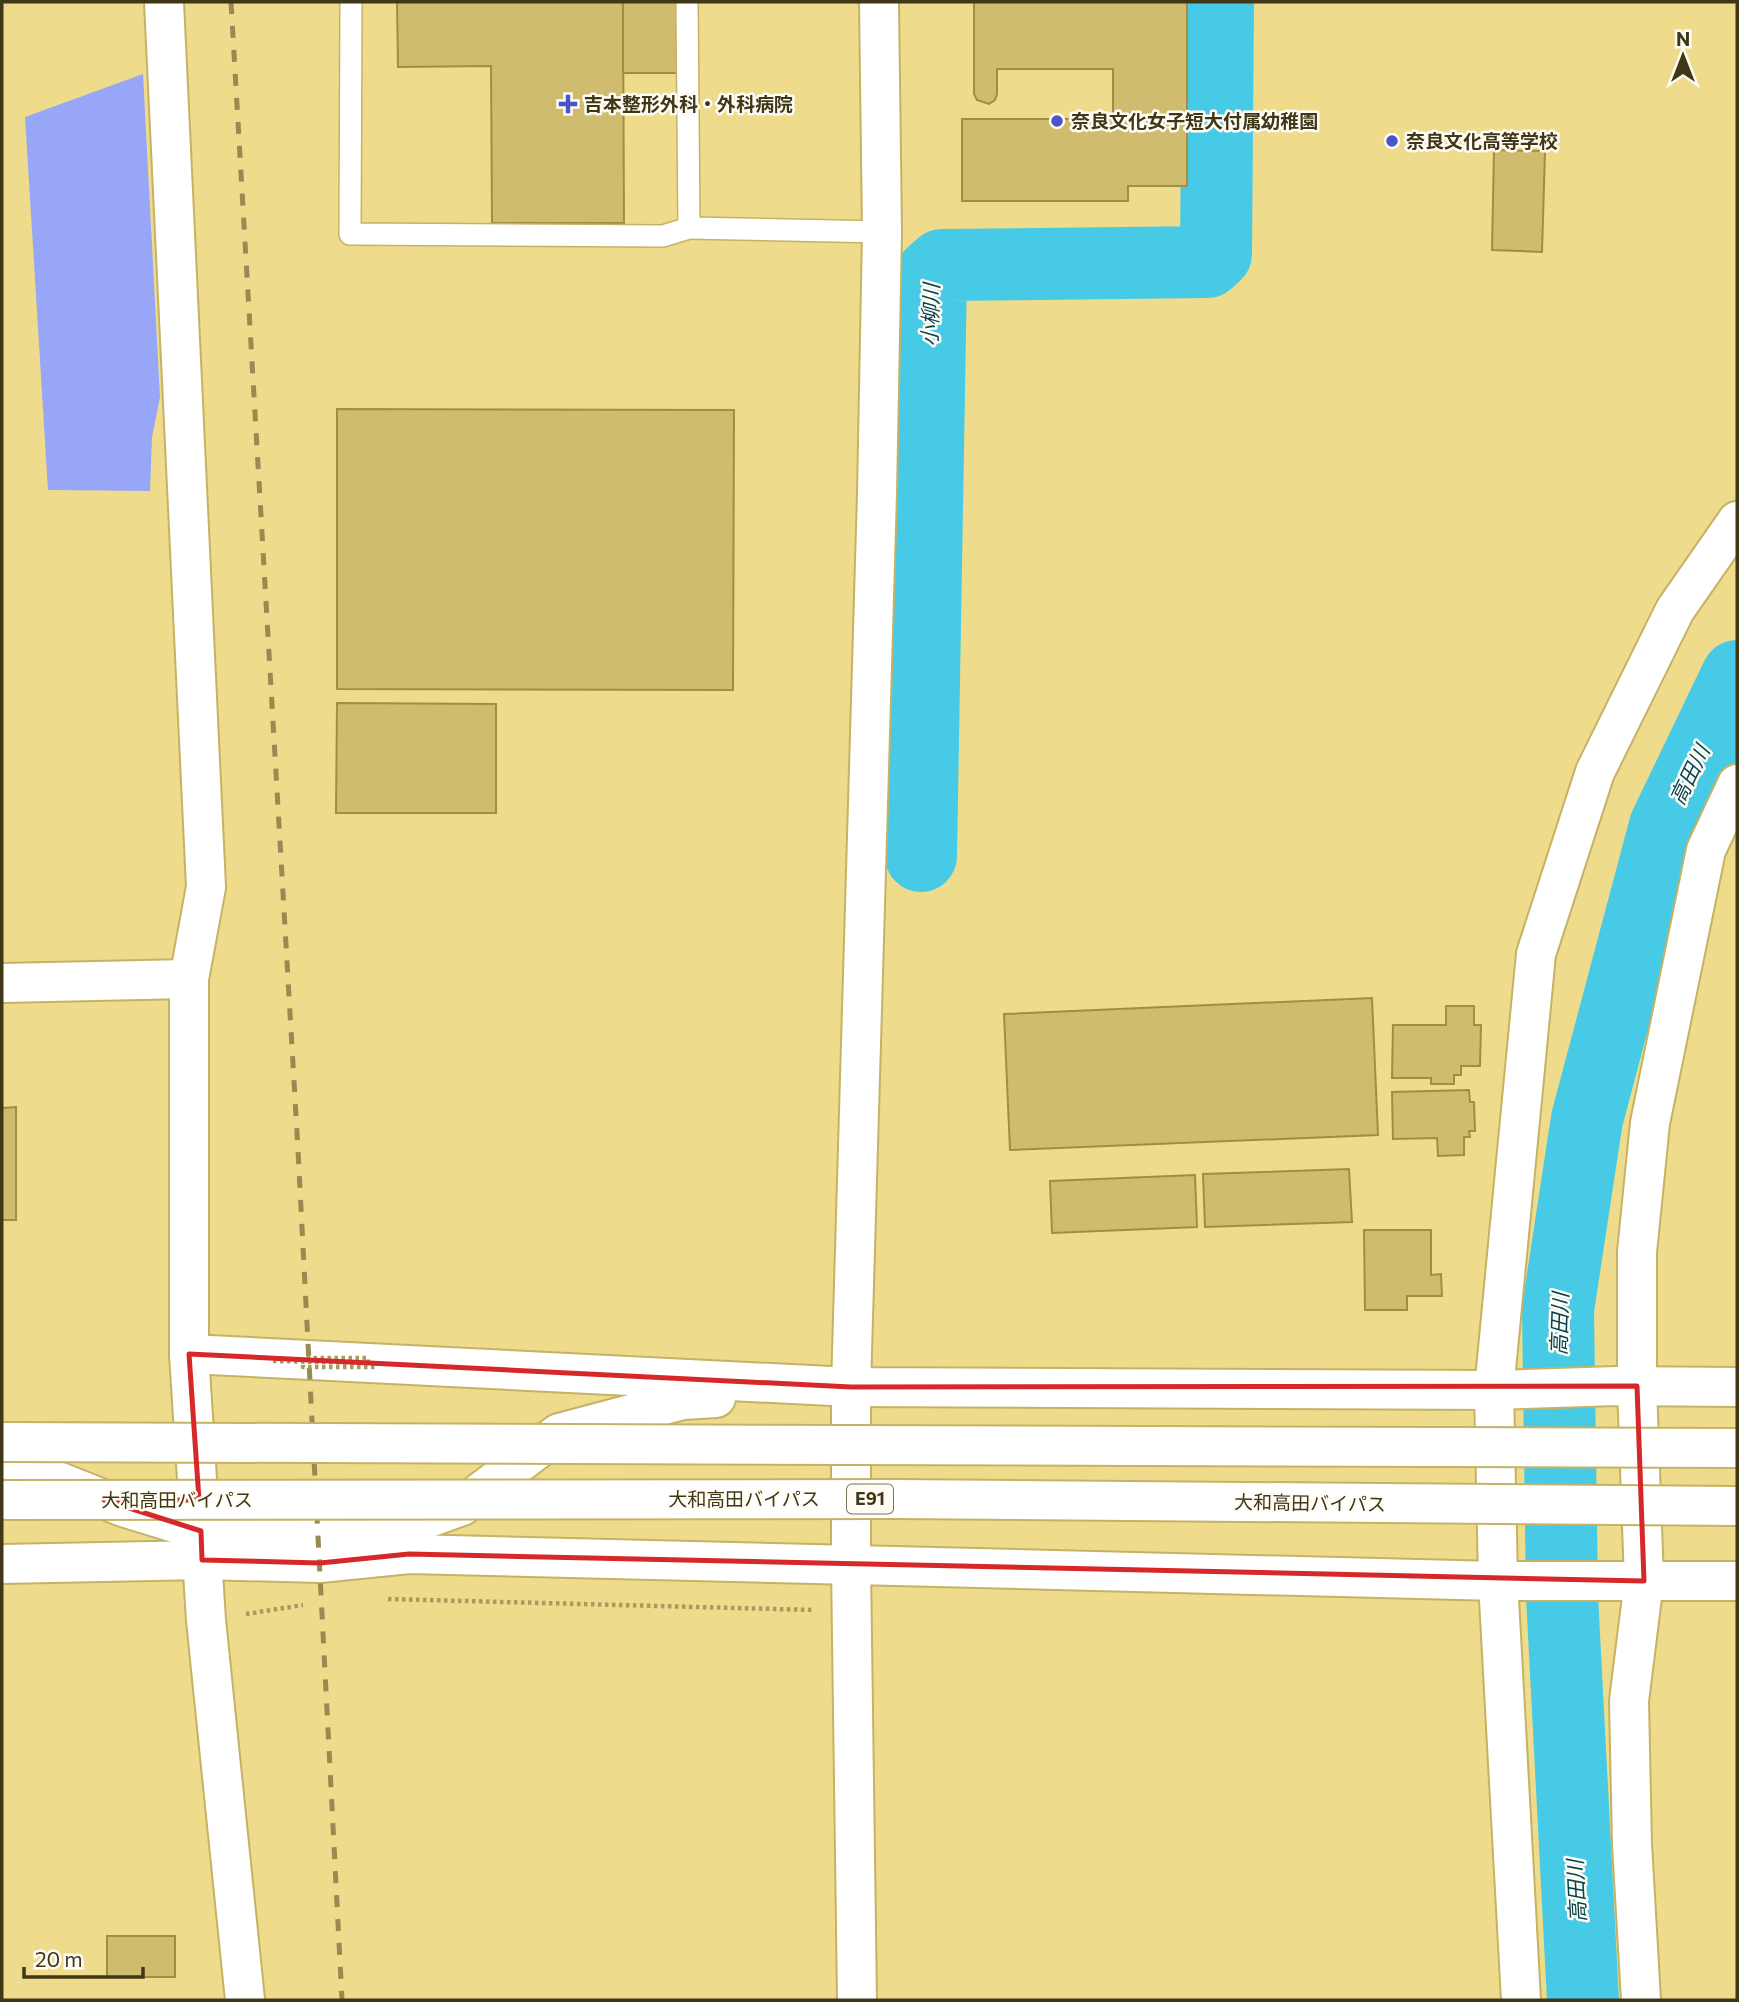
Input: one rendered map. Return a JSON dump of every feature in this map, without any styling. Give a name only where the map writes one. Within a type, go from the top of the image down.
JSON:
[{"type":"main road","points":[[164,2],[206,887],[189,979],[189,1354],[206,1620],[245,2000]]},
{"type":"main road","points":[[857,2000],[851,1387],[877,508],[882,232],[879,2]]},
{"type":"main road","points":[[1521,2000],[1505,1390],[1536,954],[1595,772],[1675,610],[1737,521]]},
{"type":"main road","points":[[1641,2000],[1632,1844],[1629,1701],[1635,1581],[1627,1386],[1637,1252],[1650,1123],[1706,850],[1737,784]]},
{"type":"main road","points":[[2,983],[189,979]]},
{"type":"main road","points":[[189,1354],[851,1387],[1505,1390],[1627,1386],[1737,1387]]},
{"type":"main road","points":[[2,1564],[344,1536],[409,1525],[462,1506],[559,1433],[683,1400],[851,1387]]},
{"type":"main road","points":[[2,1421],[251,1424],[488,1443]]},
{"type":"main road","points":[[2,1442],[1737,1448]]},
{"type":"main road","points":[[2,1459],[122,1507],[202,1546],[320,1563],[409,1554],[1510,1580],[1737,1581]]},
{"type":"main road","name":"大和高田バイパス","points":[[2,1500],[895,1499],[1737,1506]]},
{"type":"lane","points":[[351,2],[350,234],[663,236],[690,229],[882,232]]},
{"type":"lane","points":[[687,2],[690,229]]},
{"type":"path","points":[[273,1361],[300,1362],[314,1362],[355,1362],[368,1363],[368,1358],[303,1358],[303,1367],[376,1367]]},
{"type":"path","points":[[383,1599],[852,1611]]},
{"type":"path","points":[[206,1620],[308,1604]]},
{"type":"highlighted area","points":[[189,1354],[851,1387],[1637,1386],[1644,1581],[409,1554],[320,1563],[202,1560],[201,1531],[104,1500],[199,1500]]},
{"type":"shaded area","points":[[143,74],[160,397],[152,437],[150,491],[48,490],[25,117]]},
{"type":"building","points":[[397,2],[623,2],[624,223],[492,223],[491,66],[398,67]]},
{"type":"building","points":[[623,2],[681,2],[682,73],[623,73]]},
{"type":"building","points":[[974,2],[1187,2],[1187,186],[1128,186],[1128,201],[962,201],[962,119],[1113,119],[1113,69],[997,69],[995,100],[989,104],[977,100],[974,94]]},
{"type":"building","points":[[1494,150],[1545,151],[1542,252],[1492,250]]},
{"type":"building","points":[[337,409],[734,410],[733,690],[337,689]]},
{"type":"building","points":[[337,703],[496,704],[496,813],[336,813]]},
{"type":"building","points":[[1372,998],[1378,1135],[1010,1150],[1004,1014]]},
{"type":"building","points":[[1446,1006],[1474,1006],[1474,1025],[1481,1025],[1480,1066],[1461,1066],[1461,1075],[1454,1075],[1454,1084],[1431,1084],[1431,1078],[1392,1078],[1393,1025],[1446,1025]]},
{"type":"building","points":[[1469,1090],[1470,1102],[1474,1102],[1475,1131],[1469,1131],[1470,1137],[1464,1137],[1464,1155],[1438,1156],[1437,1138],[1393,1139],[1392,1092]]},
{"type":"building","points":[[16,1107],[16,1220],[2,1220],[2,1108]]},
{"type":"building","points":[[1349,1169],[1352,1222],[1205,1227],[1203,1174]]},
{"type":"building","points":[[1195,1175],[1197,1227],[1052,1233],[1050,1181]]},
{"type":"building","points":[[1364,1230],[1431,1230],[1431,1275],[1441,1274],[1442,1296],[1407,1296],[1407,1310],[1365,1310]]},
{"type":"building","points":[[107,1936],[175,1936],[175,1977],[107,1977]]},
{"type":"waterway","name":"小柳川","points":[[921,856],[931,275],[942,265],[1207,262],[1216,254],[1218,2]]},
{"type":"waterway","name":"高田川","points":[[1583,2000],[1562,1596],[1558,1309],[1587,1119],[1665,826],[1737,676]]},
{"type":"railway","points":[[231,2],[298,1150],[342,2000]]},
{"type":"place","name":"吉本整形外科・外科病院","points":[[568,104]]},
{"type":"place","name":"奈良文化女子短大付属幼稚園","points":[[1057,121]]},
{"type":"place","name":"奈良文化高等学校","points":[[1392,141]]}]
